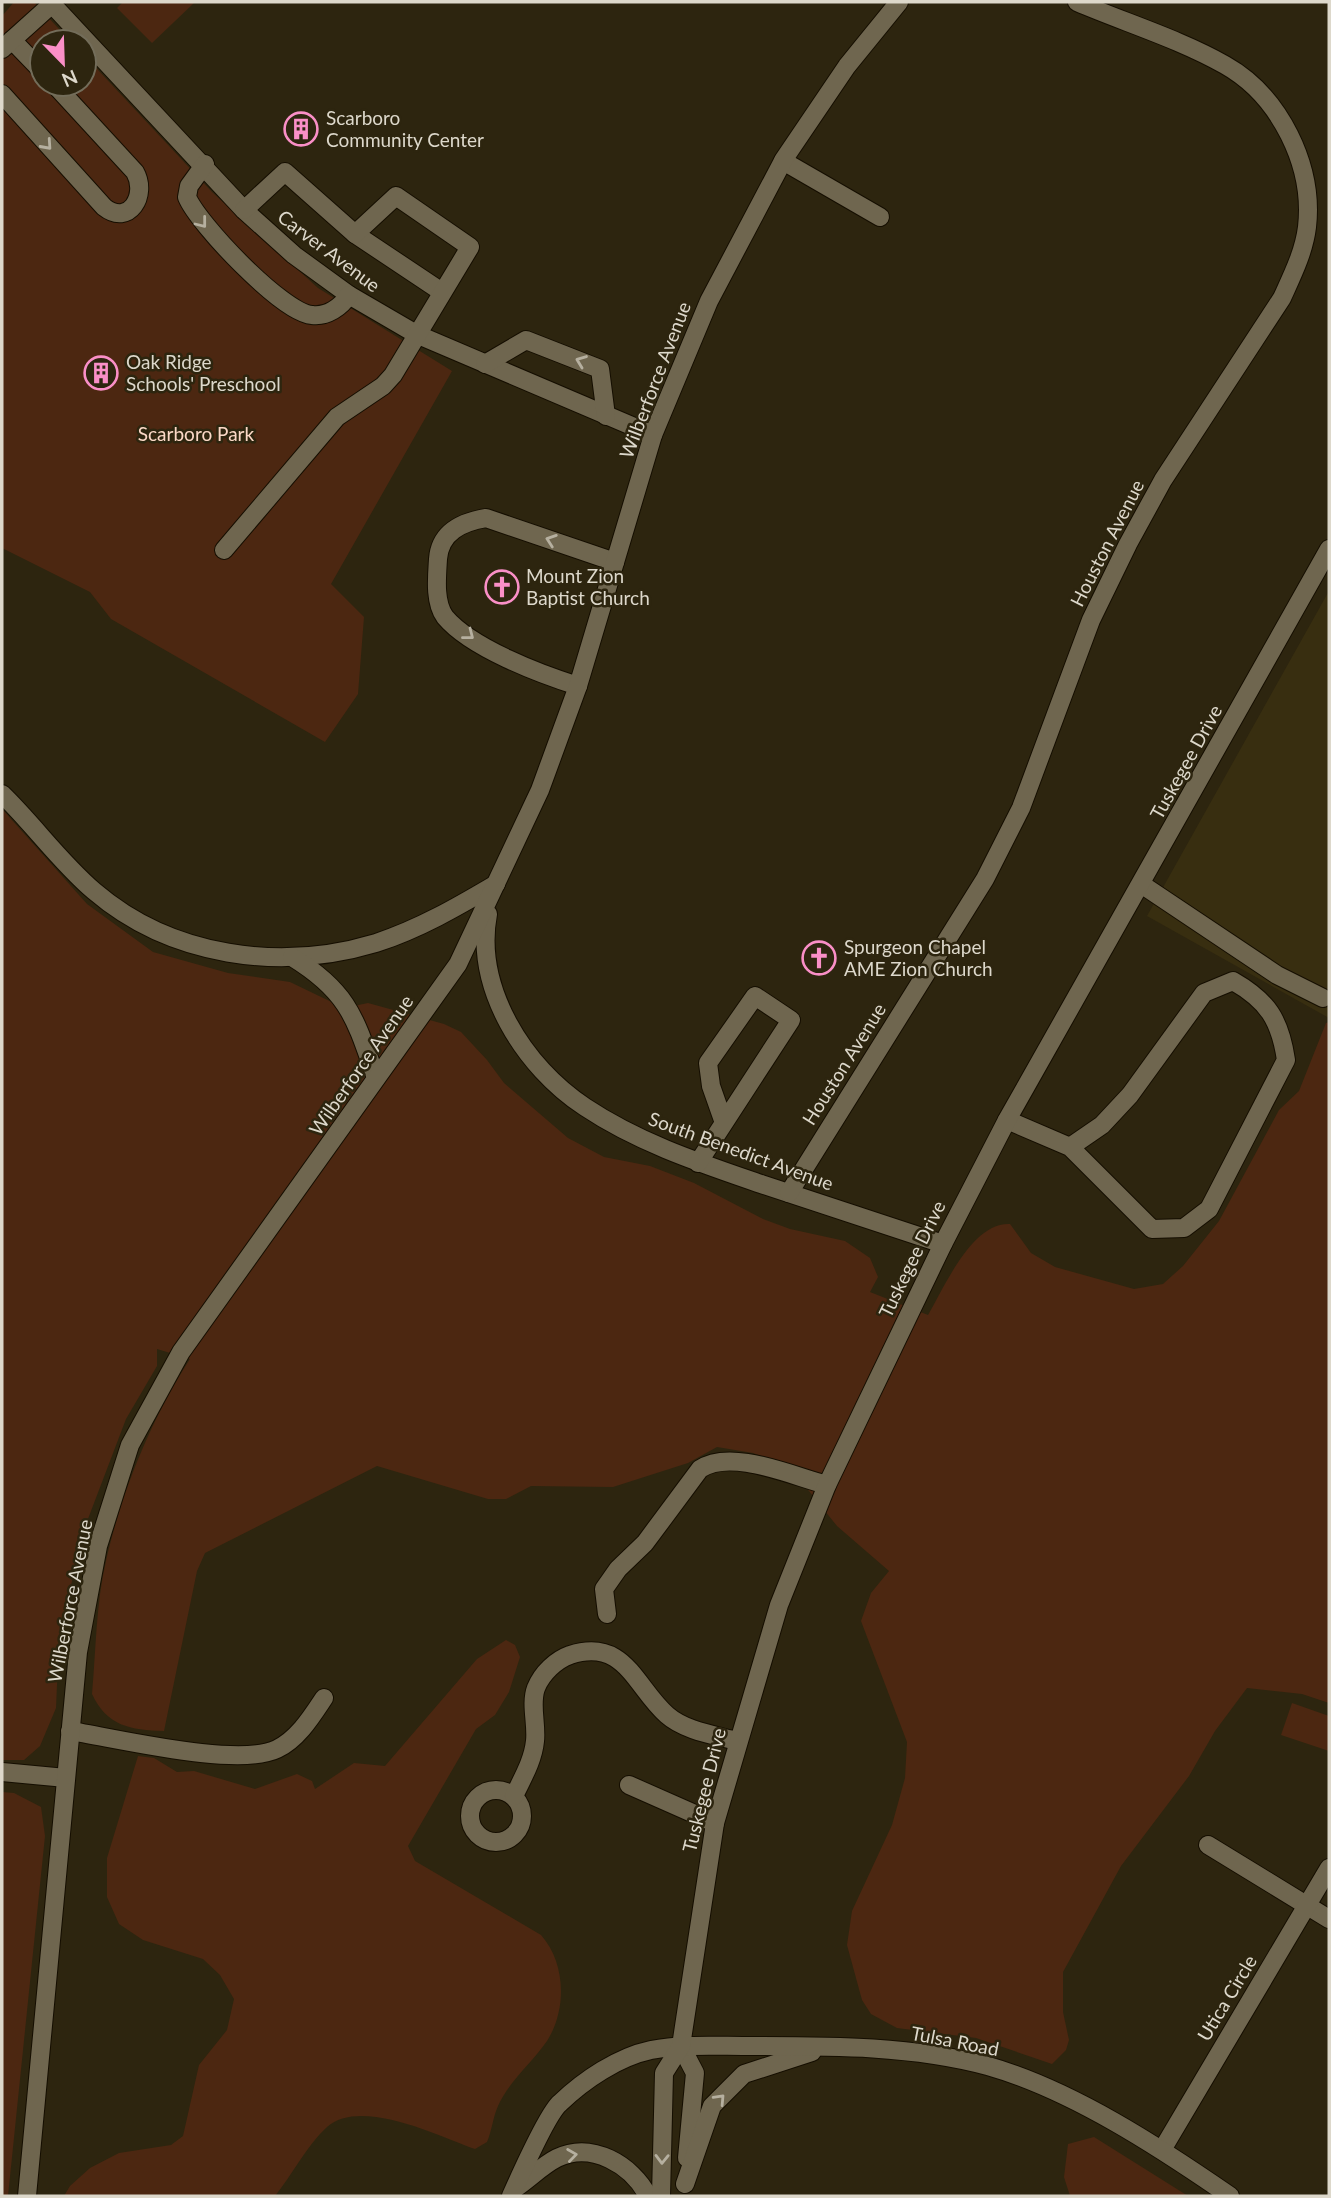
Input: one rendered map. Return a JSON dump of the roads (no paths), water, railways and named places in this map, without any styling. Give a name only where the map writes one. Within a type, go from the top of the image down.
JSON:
[{"type":"street","name":"Wilberforce Avenue","points":[[27,2196],[78,1652],[97,1546],[130,1445],[180,1352],[458,964],[540,790],[578,686],[653,435],[709,301],[783,161],[847,66],[899,2]]},
{"type":"street","name":"Houston Avenue","points":[[789,1193],[985,879],[1021,808],[1091,620],[1128,544],[1163,480],[1282,298],[1297,265],[1307,230],[1308,197],[1301,162],[1280,118],[1249,84],[1226,65],[1077,2]]},
{"type":"street","points":[[28,60],[7,44],[51,3]]},
{"type":"street","name":"Carver Avenue","points":[[51,3],[205,164],[244,210],[294,256],[349,295],[416,334],[653,435]]},
{"type":"street","points":[[2,94],[104,207],[115,213],[130,210],[137,204],[141,191],[135,172],[67,98]]},
{"type":"street","points":[[783,161],[880,217]]},
{"type":"street","points":[[205,164],[189,186],[187,197],[205,227],[228,251],[300,312],[324,314],[344,303],[349,295]]},
{"type":"street","points":[[244,210],[285,172],[355,234],[442,292]]},
{"type":"street","points":[[224,550],[337,417],[383,386],[470,247],[396,196],[355,234]]},
{"type":"street","points":[[485,365],[526,340],[600,369],[606,416]]},
{"type":"street","points":[[578,686],[533,672],[482,645],[444,616],[437,589],[439,551],[451,529],[467,521],[486,518],[615,562]]},
{"type":"street","name":"Tuskegee Drive","points":[[661,2196],[664,2073],[681,2046],[715,1823],[779,1605],[827,1485],[943,1244],[1007,1120],[1329,549]]},
{"type":"street","points":[[2,794],[94,891],[136,920],[208,950],[292,957],[337,953],[378,942],[443,915],[496,884]]},
{"type":"street","name":"South Benedict Avenue","points":[[496,884],[487,916],[484,945],[486,967],[507,1021],[553,1080],[584,1107],[649,1144],[698,1163],[943,1244]]},
{"type":"street","points":[[1141,884],[1277,975],[1327,996]]},
{"type":"street","points":[[292,957],[321,975],[340,993],[356,1022],[376,1078]]},
{"type":"street","points":[[1007,1120],[1070,1147],[1152,1229],[1184,1228],[1209,1209],[1286,1060],[1282,1032],[1260,997],[1233,981],[1204,993],[1130,1095],[1102,1125],[1070,1147]]},
{"type":"street","points":[[698,1163],[724,1124],[791,1020],[755,996],[708,1063],[711,1086],[724,1124]]},
{"type":"street","points":[[607,1615],[604,1590],[618,1569],[645,1543],[680,1493],[700,1469],[710,1462],[743,1462],[827,1485]]},
{"type":"street","points":[[514,1796],[531,1760],[535,1741],[535,1690],[551,1667],[567,1656],[583,1652],[601,1652],[615,1658],[630,1669],[667,1715],[682,1724],[737,1741]]},
{"type":"street","points":[[69,1731],[218,1754],[257,1755],[289,1741],[324,1698]]},
{"type":"street","points":[[2,1772],[66,1778]]},
{"type":"street","points":[[629,1785],[715,1823]]},
{"type":"street","points":[[1208,1846],[1329,1919]]},
{"type":"street","name":"Utica Circle","points":[[1162,2150],[1329,1868]]},
{"type":"street","points":[[681,2046],[695,2073],[685,2190]]},
{"type":"street","name":"Tulsa Road","points":[[513,2193],[558,2104],[606,2068],[650,2050],[681,2046],[830,2046],[910,2052],[989,2066],[1079,2103],[1162,2150],[1230,2196]]},
{"type":"street","points":[[685,2190],[712,2106],[744,2074],[830,2046]]},
{"type":"street","points":[[513,2193],[558,2157],[584,2153],[598,2154],[623,2166],[642,2184],[648,2196]]},
{"type":"place","name":"Scarboro Community Center","points":[[301,129]]},
{"type":"place","name":"Oak Ridge Schools' Preschool","points":[[101,373]]},
{"type":"place","name":"Mount Zion Baptist Church","points":[[502,587]]},
{"type":"place","name":"Spurgeon Chapel AME Zion Church","points":[[819,958]]},
{"type":"park label","name":"Scarboro Park","points":[[196,434]]}]
